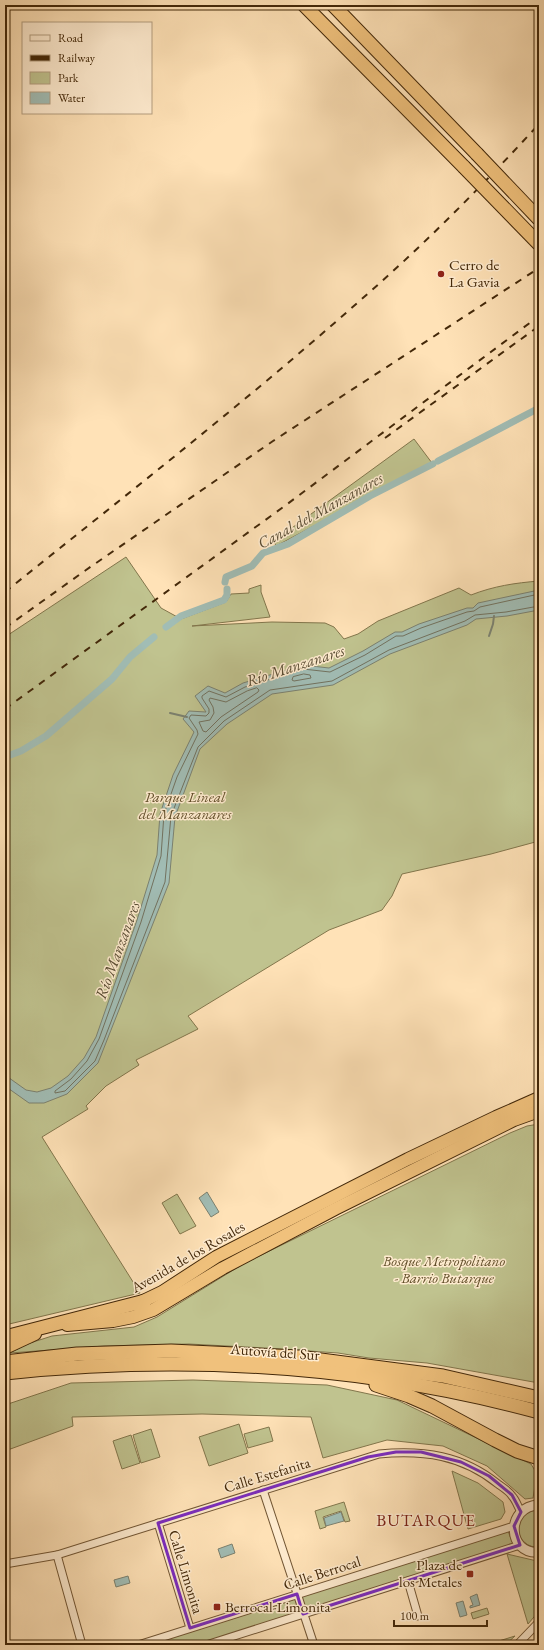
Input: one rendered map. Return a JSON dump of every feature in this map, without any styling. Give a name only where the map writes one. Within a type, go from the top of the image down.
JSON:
[{"type":"highway","points":[[304,5],[539,244]]},
{"type":"highway","points":[[333,5],[539,219]]},
{"type":"highway","name":"Avenida de los Rosales","points":[[5,1348],[36,1334],[125,1310],[145,1301],[162,1292],[216,1257],[415,1156],[539,1098]]},
{"type":"highway","name":"Avenida de los Rosales","points":[[66,1326],[113,1321],[133,1317],[162,1305],[223,1268],[514,1120],[539,1111]]},
{"type":"highway","points":[[5,1337],[145,1301]]},
{"type":"highway","name":"Autovía del Sur","points":[[5,1362],[77,1354],[171,1351],[298,1357],[443,1376],[538,1398]]},
{"type":"highway","name":"Autovía del Sur","points":[[5,1373],[96,1365],[132,1364],[226,1365],[314,1370],[440,1388],[539,1412]]},
{"type":"highway","points":[[280,1368],[307,1375],[380,1386],[432,1406],[495,1440],[536,1458]]},
{"type":"street","points":[[460,1147],[534,1117],[539,1117]]},
{"type":"street","name":"Calle Estefanita","points":[[5,1564],[57,1554],[379,1454],[421,1452],[460,1462],[489,1476],[512,1495],[521,1512]]},
{"type":"street","points":[[263,1490],[314,1645]]},
{"type":"street","points":[[539,1498],[535,1506],[521,1512],[516,1518],[514,1526],[515,1536],[520,1545],[528,1551],[539,1552]]},
{"type":"street","name":"Calle Limonita","points":[[158,1523],[190,1628]]},
{"type":"street","name":"Calle Berrocal","points":[[138,1645],[514,1526]]},
{"type":"street","points":[[206,1645],[520,1545]]},
{"type":"street","points":[[57,1554],[82,1645]]},
{"type":"street","points":[[408,1581],[418,1616]]},
{"type":"street","points":[[517,1645],[539,1622]]},
{"type":"highlighted area","points":[[396,1452],[421,1452],[461,1462],[489,1476],[512,1495],[521,1512],[514,1526],[520,1545],[303,1614],[297,1594],[190,1628],[158,1523],[368,1457]]},
{"type":"green space","points":[[414,439],[432,463],[276,546],[274,541]]},
{"type":"green space","name":"Parque Lineal del Manzanares","points":[[126,557],[161,608],[181,619],[226,602],[231,594],[249,593],[249,589],[261,585],[261,592],[270,617],[192,626],[272,622],[325,623],[334,627],[344,639],[358,634],[378,621],[459,588],[471,595],[505,585],[539,581],[539,841],[491,854],[402,874],[392,896],[382,910],[329,930],[188,1016],[198,1029],[136,1060],[139,1065],[106,1086],[86,1106],[88,1109],[42,1137],[140,1293],[5,1325],[5,637]]},
{"type":"green space","name":"Bosque Metropolitano - Barrio Butarque","points":[[539,1124],[539,1383],[427,1363],[369,1358],[338,1353],[266,1348],[189,1344],[104,1346],[10,1353],[27,1344],[52,1336],[134,1327],[157,1317],[243,1264],[510,1133],[527,1126]]},
{"type":"green space","points":[[177,1194],[196,1226],[180,1234],[162,1203]]},
{"type":"green space","points":[[193,1380],[327,1385],[397,1400],[531,1464],[537,1474],[533,1498],[525,1499],[487,1466],[443,1446],[387,1440],[323,1458],[311,1417],[202,1414],[72,1417],[73,1426],[5,1451],[5,1405],[71,1383]]},
{"type":"green space","points":[[239,1424],[248,1453],[209,1466],[199,1437]]},
{"type":"green space","points":[[269,1427],[273,1441],[248,1448],[244,1434]]},
{"type":"green space","points":[[151,1429],[160,1457],[141,1463],[133,1435]]},
{"type":"green space","points":[[131,1435],[140,1463],[122,1469],[113,1441]]},
{"type":"green space","points":[[452,1471],[478,1483],[503,1502],[505,1512],[501,1519],[468,1529]]},
{"type":"green space","points":[[344,1502],[350,1521],[345,1522],[341,1511],[323,1517],[326,1527],[320,1529],[315,1511]]},
{"type":"green space","points":[[539,1509],[539,1547],[531,1546],[525,1543],[520,1537],[518,1531],[522,1517],[529,1512]]},
{"type":"green space","points":[[508,1531],[513,1544],[305,1610],[301,1596]]},
{"type":"green space","points":[[507,1554],[537,1561],[539,1565],[539,1611],[528,1624]]},
{"type":"green space","points":[[295,1599],[299,1612],[195,1645],[149,1645]]},
{"type":"green space","points":[[487,1608],[489,1614],[473,1619],[471,1613]]},
{"type":"green space","points":[[515,1636],[505,1645],[486,1645]]},
{"type":"water","points":[[539,590],[539,610],[507,616],[476,619],[467,625],[390,654],[333,685],[272,694],[227,724],[200,749],[175,817],[169,883],[98,1063],[67,1094],[44,1103],[29,1103],[5,1086],[5,1075],[26,1090],[37,1092],[51,1088],[68,1076],[84,1058],[96,1037],[137,920],[157,855],[160,814],[173,775],[194,732],[183,719],[189,711],[206,712],[195,696],[208,686],[225,693],[243,683],[303,665],[329,668],[363,651],[395,632],[402,632],[419,624],[467,608],[473,608],[478,603]]},
{"type":"water","points":[[207,1192],[219,1212],[211,1217],[199,1198]]},
{"type":"water","points":[[341,1512],[344,1521],[326,1526],[324,1518]]},
{"type":"water","points":[[232,1544],[235,1553],[221,1558],[218,1549]]},
{"type":"water","points":[[128,1576],[130,1583],[116,1587],[114,1580]]},
{"type":"water","points":[[477,1594],[480,1605],[470,1608],[470,1606],[473,1605],[470,1597]]},
{"type":"water","points":[[463,1601],[467,1615],[460,1617],[456,1603]]},
{"type":"waterway","name":"Canal del Manzanares","points":[[438,461],[539,408]]},
{"type":"waterway","name":"Canal del Manzanares","points":[[225,582],[226,577],[252,566],[263,553],[288,544],[370,496],[433,464]]},
{"type":"waterway","name":"Canal del Manzanares","points":[[166,627],[181,616],[224,600],[227,595],[227,589]]},
{"type":"waterway","points":[[489,636],[494,616]]},
{"type":"waterway","name":"Canal del Manzanares","points":[[5,757],[21,751],[46,736],[112,679],[130,657],[154,637]]},
{"type":"waterway","points":[[170,713],[187,717]]},
{"type":"railway","points":[[5,592],[231,410],[364,297],[410,256],[454,213],[539,124]]},
{"type":"railway","points":[[5,628],[86,570],[273,441],[539,268]]},
{"type":"railway","points":[[5,709],[286,505],[539,316]]},
{"type":"railway","points":[[385,438],[539,326]]},
{"type":"place","name":"Cerro de La Gavia","points":[[441,274]]},
{"type":"place","name":"Plaza de los Metales","points":[[470,1574]]},
{"type":"place","name":"Berrocal-Limonita","points":[[217,1607]]},
{"type":"district","name":"BUTARQUE","points":[[426,1520]]},
{"type":"water label","name":"Río Manzanares","points":[[295,665]]},
{"type":"water label","name":"Río Manzanares","points":[[117,950]]}]
